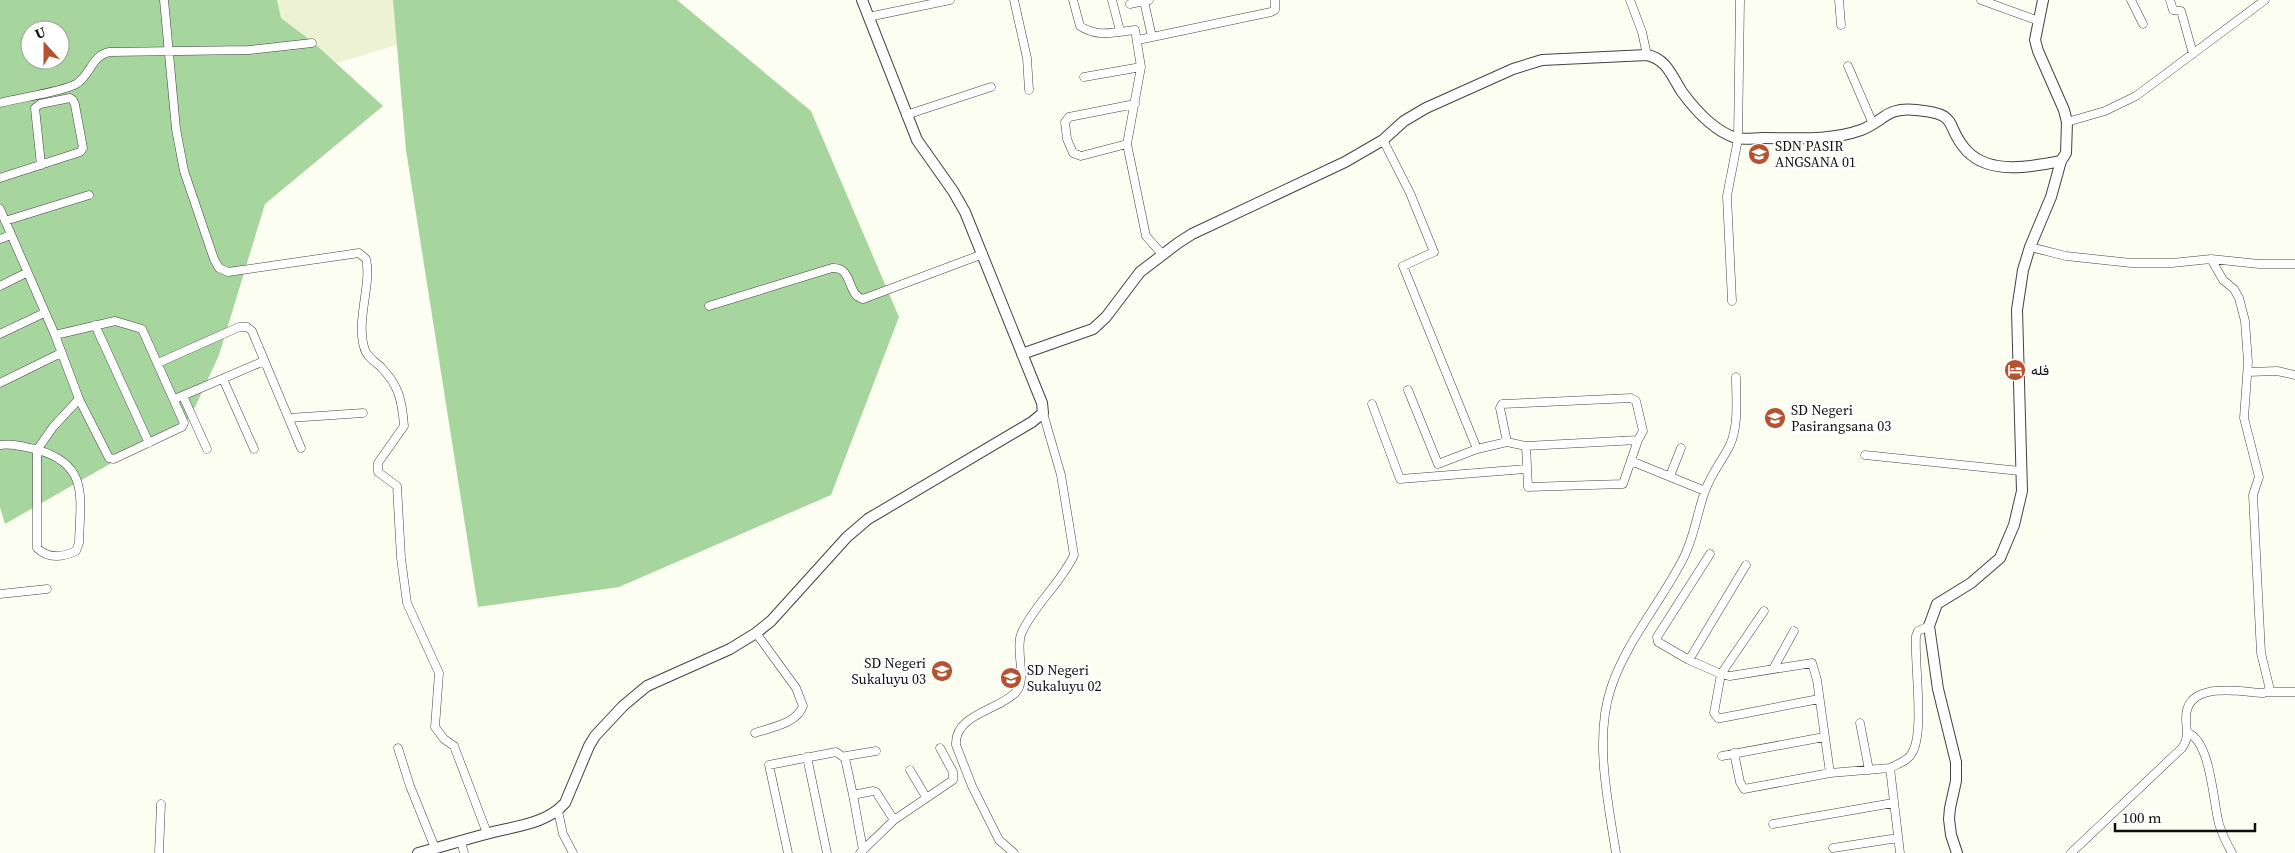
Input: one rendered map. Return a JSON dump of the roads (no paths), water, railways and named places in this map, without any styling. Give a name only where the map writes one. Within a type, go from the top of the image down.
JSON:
[{"type":"street","points":[[164,0],[176,129],[184,171],[214,259],[219,268],[228,272],[359,253],[366,259],[362,330],[363,345],[366,354],[392,379],[400,394],[404,426],[378,463],[378,472],[397,485],[401,558],[407,603],[439,674],[435,727],[444,739],[454,746],[487,833]]},
{"type":"street","points":[[862,0],[906,115],[926,154],[959,201],[983,254],[1042,403],[1043,413],[1061,474],[1074,556],[1022,632],[1019,647],[1018,688],[1011,696],[981,712],[963,726],[955,737],[956,745],[972,786],[999,840],[1014,853]]},
{"type":"street","points":[[868,17],[950,0]]},
{"type":"street","points":[[1014,0],[1027,58],[1029,90]]},
{"type":"street","points":[[1073,0],[1080,26],[1089,32],[1098,34],[1136,30],[1141,67],[1127,144],[1146,236],[1162,254]]},
{"type":"street","points":[[1112,0],[1120,31]]},
{"type":"street","points":[[1138,40],[1271,12],[1275,10],[1275,0]]},
{"type":"street","points":[[1630,0],[1642,32],[1647,56]]},
{"type":"street","points":[[1732,301],[1727,225],[1728,196],[1738,139],[1740,0]]},
{"type":"street","points":[[1840,0],[1841,25]]},
{"type":"street","points":[[1981,0],[2039,21]]},
{"type":"street","points":[[1957,853],[1951,835],[1949,820],[1956,781],[1956,762],[1938,690],[1929,626],[1937,604],[1971,583],[2000,558],[2011,533],[2022,491],[2020,471],[2022,456],[2018,310],[2023,270],[2030,247],[2051,197],[2061,161],[2066,153],[2067,122],[2064,110],[2038,52],[2035,32],[2043,0]]},
{"type":"street","points":[[2131,0],[2143,24]]},
{"type":"street","points":[[2170,0],[2173,10],[2180,11],[2193,54]]},
{"type":"street","points":[[2067,122],[2105,111],[2136,96],[2265,0]]},
{"type":"street","points":[[1130,4],[1147,1],[1152,37]]},
{"type":"street","points":[[0,103],[76,84],[102,54],[249,50],[312,43]]},
{"type":"street","points":[[1022,354],[1083,334],[1101,324],[1132,281],[1162,254],[1192,234],[1331,170],[1383,140],[1415,114],[1529,64],[1556,59],[1647,56],[1658,58],[1663,62],[1682,92],[1703,116],[1724,132],[1738,139],[1823,136],[1853,132],[1873,124],[1896,110],[1934,112],[1940,113],[1948,120],[1967,152],[1990,166],[2008,168],[2061,161]]},
{"type":"street","points":[[1848,66],[1873,124]]},
{"type":"street","points":[[1084,77],[1141,67]]},
{"type":"street","points":[[906,115],[991,87]]},
{"type":"street","points":[[0,178],[76,154],[83,148],[75,106],[70,98],[40,104],[35,108],[41,165]]},
{"type":"street","points":[[1127,144],[1081,156],[1073,153],[1065,122],[1069,117],[1135,104]]},
{"type":"street","points":[[1383,140],[1410,193],[1434,252],[1403,266],[1477,449]]},
{"type":"street","points":[[5,221],[89,195]]},
{"type":"street","points":[[0,208],[79,399],[109,458],[114,459],[182,427],[184,423],[175,399],[142,328],[114,320],[54,335]]},
{"type":"street","points":[[0,240],[11,235]]},
{"type":"street","points":[[2030,247],[2066,256],[2131,263],[2172,263],[2211,258],[2259,264],[2295,264]]},
{"type":"street","points":[[709,306],[832,268],[842,269],[845,272],[857,297],[863,299],[983,254]]},
{"type":"street","points":[[2211,258],[2223,280],[2234,289],[2239,298],[2247,333],[2248,372],[2244,418],[2259,476],[2253,495],[2262,653],[2270,688],[2268,692]]},
{"type":"street","points":[[0,286],[26,273]]},
{"type":"street","points":[[0,334],[44,314]]},
{"type":"street","points":[[95,325],[149,443]]},
{"type":"street","points":[[158,363],[239,328],[247,327],[252,331],[301,448]]},
{"type":"street","points":[[0,383],[61,353]]},
{"type":"street","points":[[175,399],[264,361]]},
{"type":"street","points":[[2248,372],[2277,371],[2295,375]]},
{"type":"street","points":[[1616,853],[1608,800],[1604,751],[1610,688],[1630,648],[1683,559],[1705,491],[1734,435],[1736,377]]},
{"type":"street","points":[[222,379],[254,449]]},
{"type":"street","points":[[1408,390],[1438,464]]},
{"type":"street","points":[[184,396],[207,449]]},
{"type":"street","points":[[1507,442],[1500,408],[1506,403],[1631,398],[1636,401],[1643,431],[1622,484],[1528,487],[1526,446]]},
{"type":"street","points":[[0,444],[13,444],[37,450],[53,455],[74,471],[80,487],[80,543],[76,551],[53,556],[44,555],[37,548],[37,450],[53,427],[79,399]]},
{"type":"street","points":[[1372,404],[1400,479],[1527,469]]},
{"type":"street","points":[[288,418],[363,413]]},
{"type":"street","points":[[418,853],[439,850],[487,833],[538,820],[558,811],[565,803],[592,741],[623,706],[647,686],[730,649],[756,633],[771,621],[847,537],[868,519],[1036,420],[1043,413]]},
{"type":"street","points":[[1425,477],[1438,464],[1477,449],[1507,442],[1526,446],[1638,440]]},
{"type":"street","points":[[1670,476],[1681,448]]},
{"type":"street","points":[[1865,455],[2020,471]]},
{"type":"street","points":[[1631,461],[1705,491]]},
{"type":"street","points":[[1710,554],[1657,637],[1658,642],[1689,660],[1730,676],[1812,663],[1820,699],[1830,773]]},
{"type":"street","points":[[1689,660],[1746,564]]},
{"type":"street","points":[[0,594],[47,589]]},
{"type":"street","points":[[1764,611],[1721,674],[1714,713],[1718,718],[1820,699]]},
{"type":"street","points":[[1734,753],[1740,782],[1744,789],[1830,773],[1890,768],[1907,759],[1913,753],[1917,738],[1916,636],[1918,631],[1929,626]]},
{"type":"street","points":[[1773,669],[1794,631]]},
{"type":"street","points":[[755,733],[791,720],[800,713],[803,706],[796,688],[756,633]]},
{"type":"street","points":[[2071,853],[2182,748],[2188,733],[2187,712],[2189,705],[2199,694],[2215,691],[2295,692]]},
{"type":"street","points":[[1860,723],[1869,770]]},
{"type":"street","points":[[2188,733],[2200,742],[2220,825],[2232,853]]},
{"type":"street","points":[[1722,756],[1824,737]]},
{"type":"street","points":[[398,748],[410,786],[439,850]]},
{"type":"street","points":[[862,851],[894,820],[953,780],[955,776],[940,748]]},
{"type":"street","points":[[845,758],[846,756],[876,751]]},
{"type":"street","points":[[788,853],[769,765],[836,752],[845,758],[862,851]]},
{"type":"street","points":[[807,757],[828,853]]},
{"type":"street","points":[[1890,768],[1900,853]]},
{"type":"street","points":[[910,770],[926,797]]},
{"type":"street","points":[[853,795],[873,791],[894,820]]},
{"type":"street","points":[[1773,824],[1893,803]]},
{"type":"street","points":[[159,853],[162,804]]},
{"type":"street","points":[[558,811],[563,834],[574,853]]},
{"type":"street","points":[[1833,848],[1898,838]]},
{"type":"street","points":[[461,842],[464,853]]},
{"type":"street","points":[[1860,844],[1861,853]]},
{"type":"place","name":"SDN PASIR ANGSANA 01","points":[[1759,154]]},
{"type":"place","name":"فله","points":[[2015,370]]},
{"type":"place","name":"SD Negeri Pasirangsana 03","points":[[1775,418]]},
{"type":"place","name":"SD Negeri Sukaluyu 03","points":[[942,671]]},
{"type":"place","name":"SD Negeri Sukaluyu 02","points":[[1011,678]]}]
